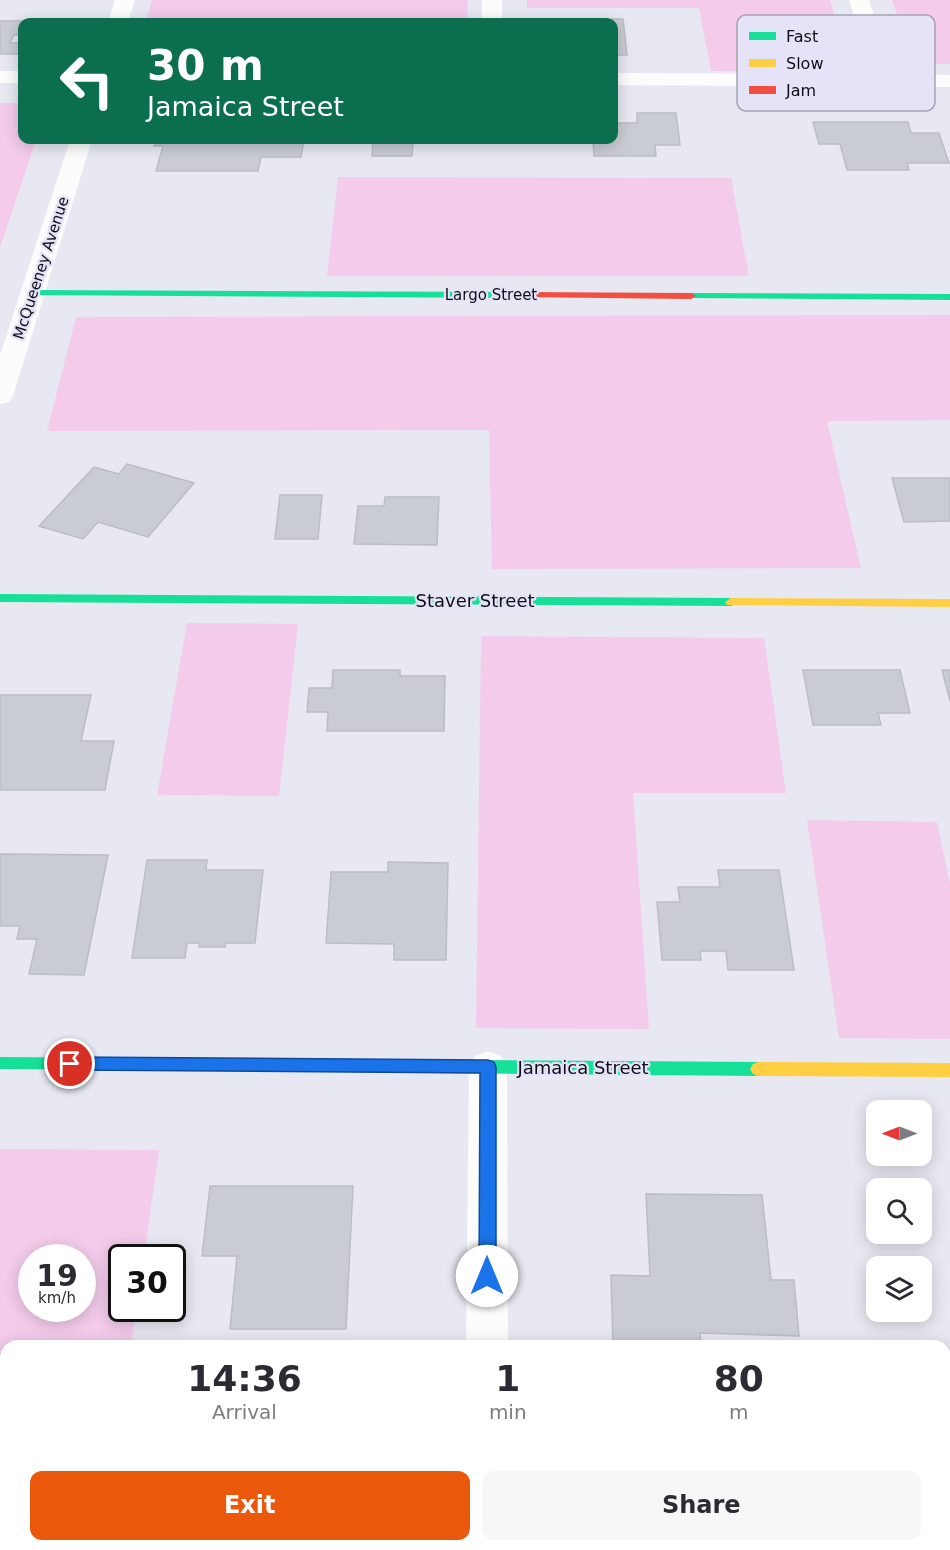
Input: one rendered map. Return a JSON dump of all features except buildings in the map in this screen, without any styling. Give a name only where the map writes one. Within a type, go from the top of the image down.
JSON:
[{"type":"street","points":[[119,18],[124,0]]},
{"type":"street","points":[[492,0],[492,18]]},
{"type":"street","points":[[859,0],[864,15]]},
{"type":"street","points":[[0,77],[18,77]]},
{"type":"street","points":[[618,79],[737,79]]},
{"type":"street","points":[[935,81],[950,81]]},
{"type":"street","name":"McQueeney Avenue","points":[[0,396],[80,144]]},
{"type":"street","name":"Largo Street","points":[[33,293],[950,297]]},
{"type":"street","name":"Staver Street","points":[[0,598],[950,603]]},
{"type":"street","name":"Jamaica Street","points":[[0,1063],[950,1070]]},
{"type":"street","points":[[487,1340],[488,1067]]},
{"type":"shaded area","points":[[152,0],[468,0],[467,18],[147,18]]},
{"type":"shaded area","points":[[527,0],[830,0],[834,15],[737,15],[737,71],[711,71],[699,8],[527,8]]},
{"type":"shaded area","points":[[892,0],[950,0],[950,64],[935,64],[935,15],[897,15]]},
{"type":"shaded area","points":[[0,103],[18,103],[18,144],[35,144],[0,247]]},
{"type":"shaded area","points":[[338,177],[731,178],[749,276],[327,276]]},
{"type":"shaded area","points":[[950,315],[950,420],[827,421],[861,568],[492,569],[489,430],[47,431],[76,317]]},
{"type":"shaded area","points":[[187,623],[298,624],[279,796],[157,795]]},
{"type":"shaded area","points":[[481,636],[764,638],[786,793],[633,793],[649,1029],[476,1028]]},
{"type":"shaded area","points":[[807,820],[937,822],[950,884],[950,1039],[839,1038]]},
{"type":"shaded area","points":[[0,1149],[159,1150],[146,1244],[108,1244],[108,1322],[134,1322],[132,1340],[0,1340]]},
{"type":"traffic: fast","points":[[33,293],[518,295]]},
{"type":"traffic: fast","points":[[691,296],[950,297]]},
{"type":"traffic: fast","points":[[0,598],[731,602]]},
{"type":"traffic: fast","points":[[0,1063],[758,1069]]},
{"type":"traffic: slow","points":[[731,602],[950,603]]},
{"type":"traffic: slow","points":[[758,1069],[950,1070]]},
{"type":"traffic: jam","points":[[518,295],[691,296]]},
{"type":"route","points":[[70,1064],[488,1067],[487,1276]]}]
